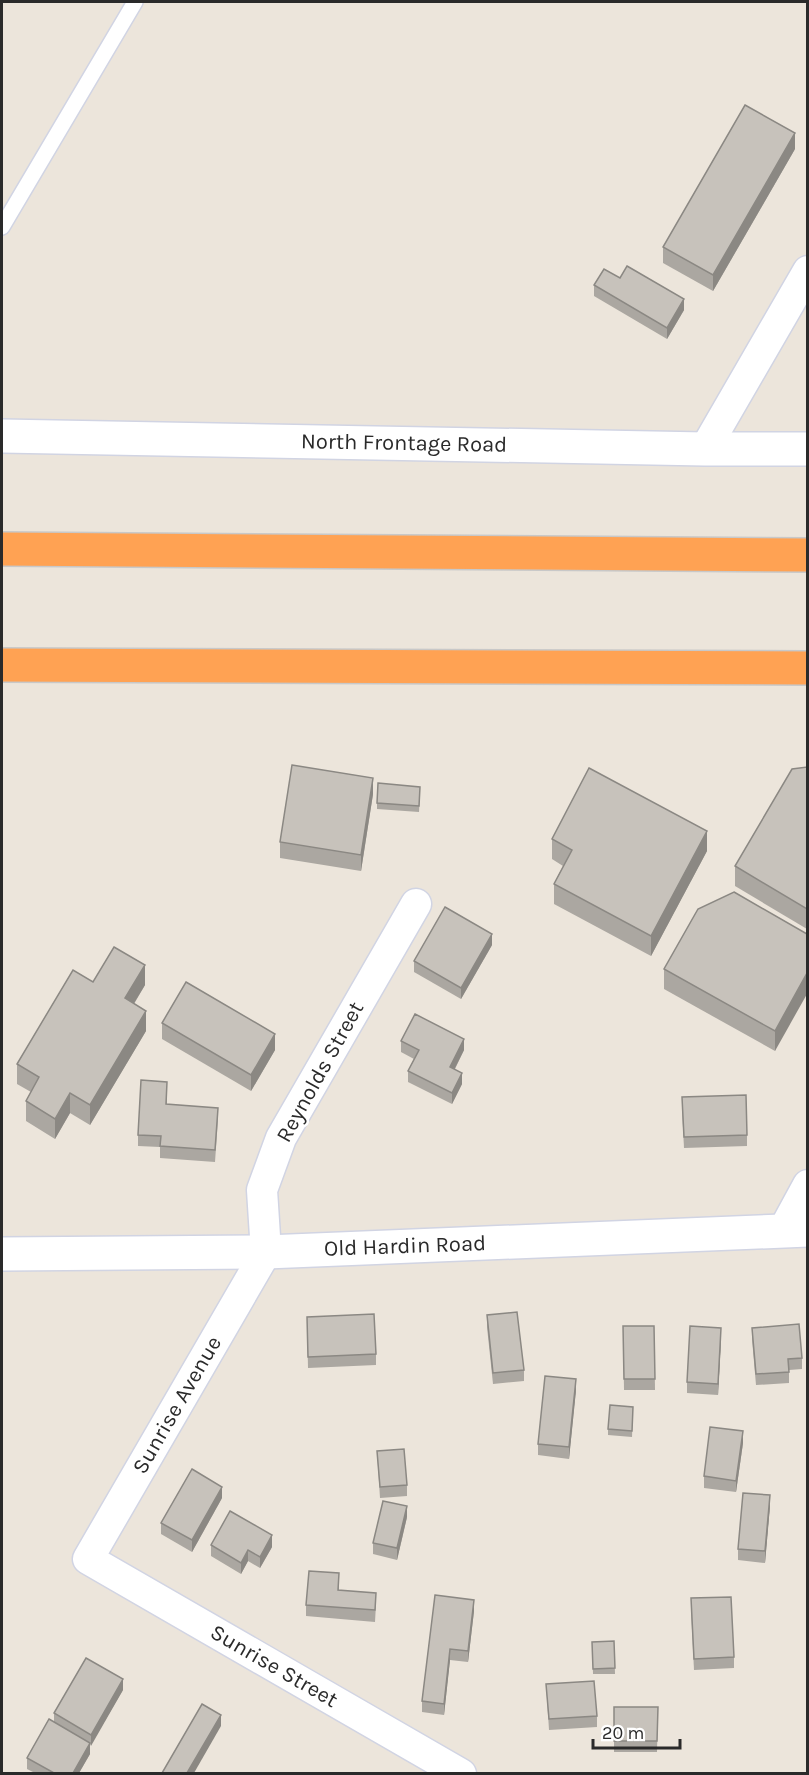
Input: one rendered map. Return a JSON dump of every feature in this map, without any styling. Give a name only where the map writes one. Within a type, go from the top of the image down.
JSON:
[{"type":"highway","points":[[2,549],[807,555]]},
{"type":"highway","points":[[2,665],[807,668]]},
{"type":"street","points":[[705,449],[807,271]]},
{"type":"street","name":"North Frontage Road","points":[[2,436],[807,449]]},
{"type":"street","name":"Reynolds Street","points":[[266,1252],[262,1190],[281,1138],[416,904]]},
{"type":"street","points":[[795,1231],[807,1185]]},
{"type":"street","name":"Old Hardin Road","points":[[2,1254],[266,1252],[795,1231]]},
{"type":"street","name":"Sunrise Avenue","points":[[88,1559],[266,1252]]},
{"type":"street","name":"Sunrise Street","points":[[88,1559],[460,1773]]},
{"type":"lane","points":[[2,227],[135,2]]},
{"type":"building","points":[[745,105],[795,133],[713,275],[663,247]]},
{"type":"building","points":[[627,266],[684,299],[667,328],[594,285],[604,269],[620,278]]},
{"type":"building","points":[[292,765],[373,778],[361,855],[280,842]]},
{"type":"building","points":[[807,767],[807,909],[735,866],[792,769]]},
{"type":"building","points":[[589,768],[707,831],[651,936],[554,884],[572,850],[552,839]]},
{"type":"building","points":[[378,783],[420,787],[419,806],[377,803]]},
{"type":"building","points":[[734,892],[807,934],[807,973],[775,1031],[664,969],[698,909]]},
{"type":"building","points":[[445,907],[492,934],[461,988],[414,961]]},
{"type":"building","points":[[114,947],[145,965],[125,998],[146,1011],[90,1105],[70,1093],[55,1119],[26,1101],[39,1077],[17,1064],[73,970],[93,982]]},
{"type":"building","points":[[186,982],[275,1034],[251,1075],[162,1023]]},
{"type":"building","points":[[415,1014],[464,1039],[450,1067],[462,1073],[452,1093],[408,1071],[419,1050],[401,1041]]},
{"type":"building","points":[[141,1080],[167,1082],[166,1104],[218,1108],[215,1150],[160,1146],[161,1136],[138,1135]]},
{"type":"building","points":[[746,1095],[747,1135],[684,1137],[682,1097]]},
{"type":"building","points":[[517,1312],[524,1370],[493,1373],[487,1315]]},
{"type":"building","points":[[374,1314],[376,1354],[308,1357],[307,1317]]},
{"type":"building","points":[[799,1324],[802,1358],[788,1359],[789,1372],[756,1374],[752,1328]]},
{"type":"building","points":[[623,1326],[654,1326],[655,1379],[624,1379]]},
{"type":"building","points":[[690,1326],[721,1328],[718,1384],[687,1382]]},
{"type":"building","points":[[545,1376],[576,1379],[569,1447],[538,1444]]},
{"type":"building","points":[[610,1405],[633,1407],[632,1431],[608,1429]]},
{"type":"building","points":[[710,1427],[743,1431],[736,1481],[704,1476]]},
{"type":"building","points":[[404,1449],[407,1485],[380,1487],[377,1451]]},
{"type":"building","points":[[192,1469],[222,1487],[192,1540],[161,1523]]},
{"type":"building","points":[[743,1493],[770,1495],[765,1551],[738,1549]]},
{"type":"building","points":[[383,1501],[407,1506],[397,1548],[373,1543]]},
{"type":"building","points":[[230,1511],[272,1535],[260,1557],[248,1550],[241,1563],[211,1545]]},
{"type":"building","points":[[309,1571],[339,1573],[338,1590],[376,1593],[375,1610],[306,1605]]},
{"type":"building","points":[[435,1595],[474,1600],[468,1651],[450,1649],[444,1704],[422,1701]]},
{"type":"building","points":[[731,1597],[734,1657],[694,1659],[691,1598]]},
{"type":"building","points":[[614,1641],[615,1668],[593,1669],[592,1642]]},
{"type":"building","points":[[86,1658],[123,1679],[91,1735],[54,1713]]},
{"type":"building","points":[[594,1681],[597,1716],[549,1719],[546,1684]]},
{"type":"building","points":[[202,1704],[221,1715],[187,1773],[162,1773]]},
{"type":"building","points":[[614,1707],[658,1707],[657,1741],[614,1741]]},
{"type":"building","points":[[49,1719],[90,1743],[73,1773],[54,1773],[27,1758]]}]
